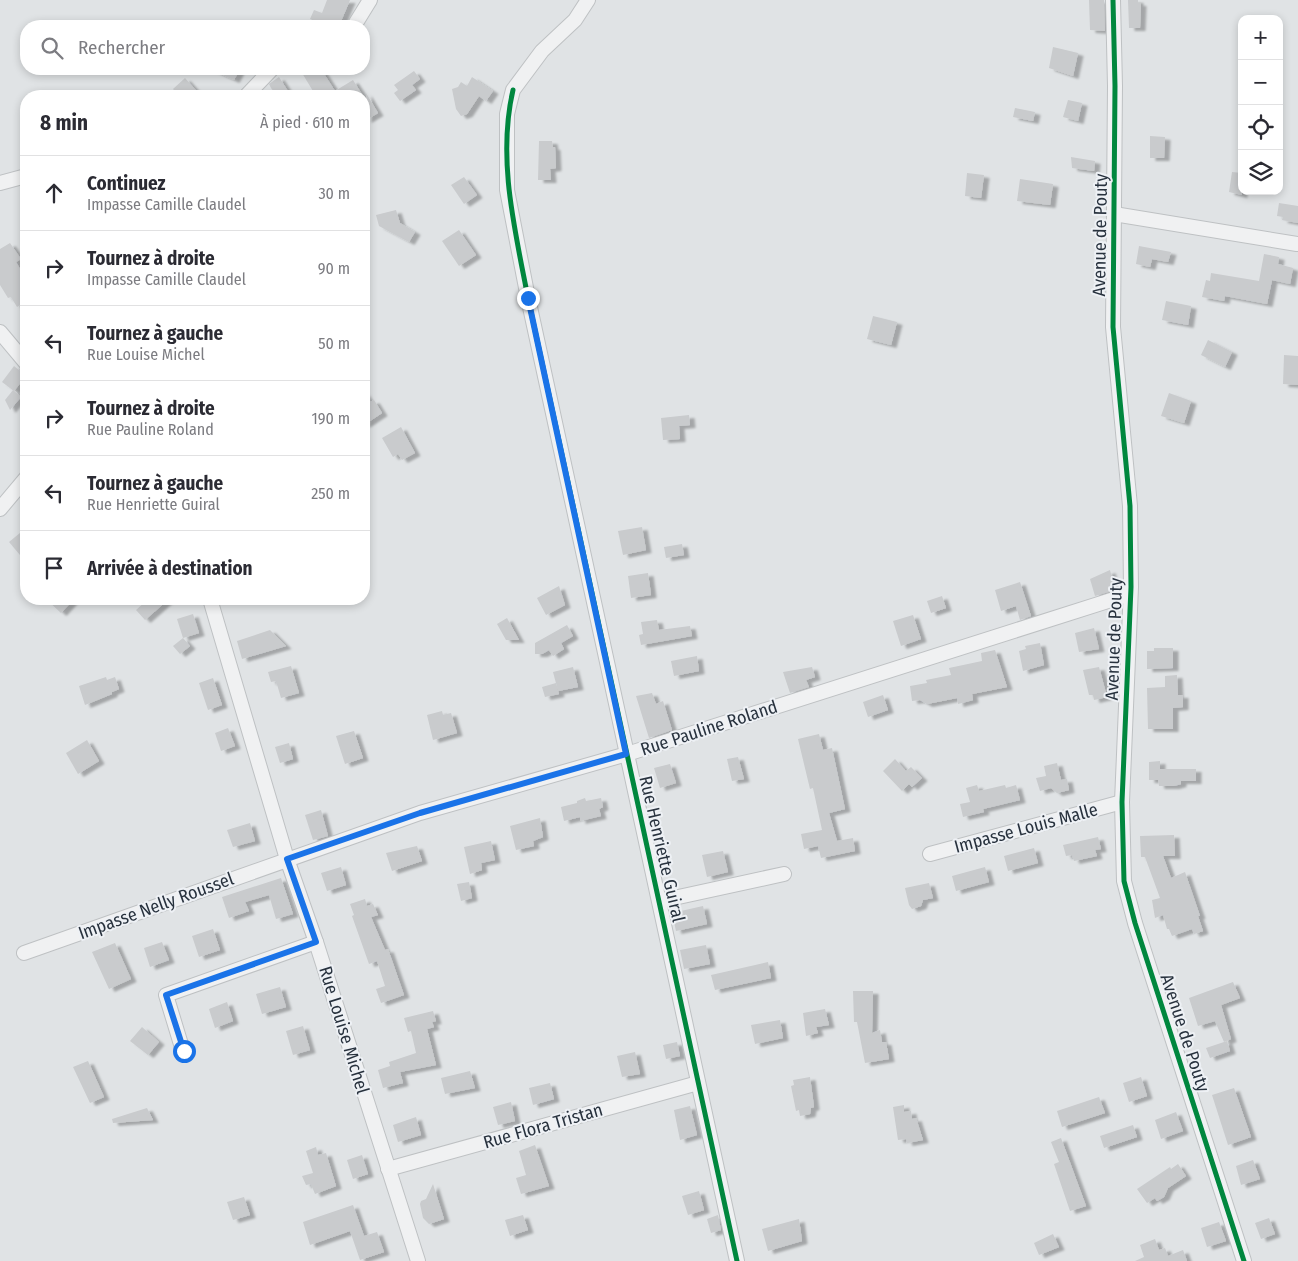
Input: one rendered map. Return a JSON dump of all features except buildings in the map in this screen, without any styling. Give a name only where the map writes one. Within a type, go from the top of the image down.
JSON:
[{"type":"street","points":[[358,20],[370,0]]},
{"type":"street","name":"Rue Henriette Guiral","points":[[588,0],[575,20],[542,51],[513,90],[507,114],[507,190],[528,298],[737,1261]]},
{"type":"street","name":"Avenue de Pouty","points":[[1113,0],[1116,86],[1113,327],[1130,506],[1130,594],[1122,802],[1124,880],[1135,924],[1244,1261]]},
{"type":"street","points":[[252,90],[266,75]]},
{"type":"street","points":[[0,183],[20,178]]},
{"type":"street","points":[[1114,214],[1297,244]]},
{"type":"street","points":[[0,332],[20,355]]},
{"type":"street","points":[[0,509],[20,485]]},
{"type":"street","name":"Rue Pauline Roland","points":[[287,859],[420,813],[626,754],[1130,594]]},
{"type":"street","name":"Rue Louise Michel","points":[[212,605],[287,859],[316,942],[418,1261]]},
{"type":"street","name":"Impasse Louis Malle","points":[[930,854],[1122,802]]},
{"type":"street","name":"Impasse Nelly Roussel","points":[[24,953],[287,859]]},
{"type":"street","points":[[660,901],[784,874]]},
{"type":"street","points":[[184,1051],[166,995],[316,942]]},
{"type":"street","name":"Rue Flora Tristan","points":[[388,1169],[698,1083]]},
{"type":"cycle path","points":[[1113,0],[1115,86],[1113,327],[1130,506],[1131,587],[1122,802],[1124,881],[1135,923],[1244,1261]]},
{"type":"cycle path","points":[[513,90],[509,116],[507,168],[518,247],[737,1261]]},
{"type":"route","points":[[184,1051],[166,995],[316,942],[287,859],[420,813],[626,754],[528,298]]}]
